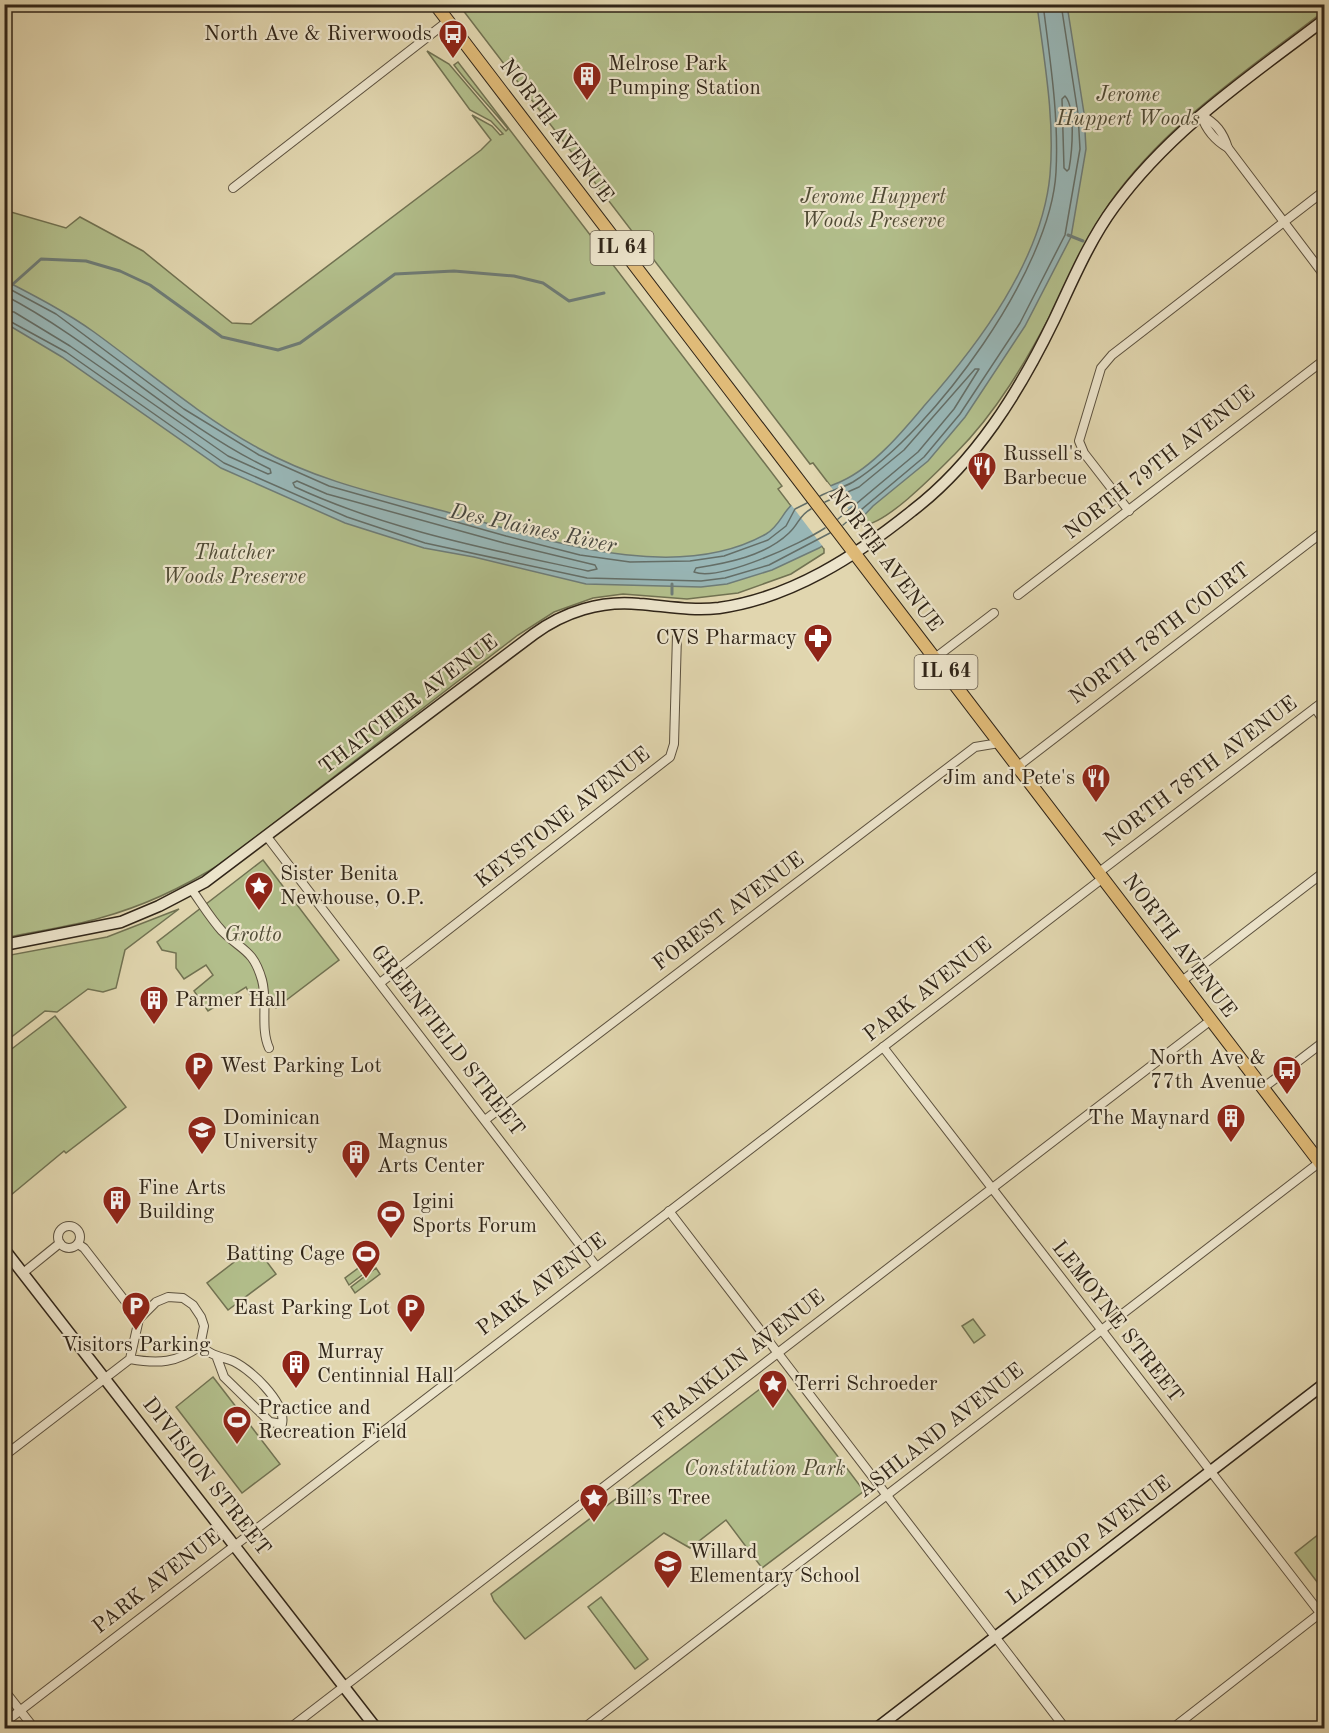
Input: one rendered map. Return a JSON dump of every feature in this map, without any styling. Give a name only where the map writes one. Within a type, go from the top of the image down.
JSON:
[{"type":"main road","name":"NORTH AVENUE","points":[[435,4],[1322,1165]]},
{"type":"street","name":"THATCHER AVENUE","points":[[4,945],[121,922],[192,890],[268,838],[534,634],[569,614],[622,603],[688,609],[735,605],[774,595],[855,552],[915,510],[947,479],[989,432],[1025,377],[1089,248],[1112,209],[1168,142],[1324,20]]},
{"type":"street","points":[[233,188],[448,21]]},
{"type":"street","points":[[1201,115],[1205,127],[1216,141],[1228,148],[1324,275]]},
{"type":"street","points":[[1129,511],[1084,453],[1078,441],[1101,368],[1112,355],[1324,191]]},
{"type":"street","name":"NORTH 79TH AVENUE","points":[[1018,595],[1324,360]]},
{"type":"street","name":"NORTH 78TH COURT","points":[[1017,766],[1324,531]]},
{"type":"street","points":[[935,658],[994,613]]},
{"type":"street","name":"KEYSTONE AVENUE","points":[[380,983],[670,757],[674,744],[676,634]]},
{"type":"street","name":"NORTH 78TH AVENUE","points":[[1101,875],[1324,701]]},
{"type":"street","points":[[1315,708],[1324,722]]},
{"type":"street","name":"FOREST AVENUE","points":[[485,1120],[975,747],[999,743]]},
{"type":"street","name":"GREENFIELD STREET","points":[[268,838],[596,1266]]},
{"type":"street","points":[[1182,981],[1324,872]]},
{"type":"street","name":"PARK AVENUE","points":[[4,1723],[883,1047],[1101,875]]},
{"type":"street","points":[[192,890],[223,932],[245,948],[255,960],[267,1004],[269,1048]]},
{"type":"street","name":"FRANKLIN AVENUE","points":[[290,1728],[1211,1020]]},
{"type":"street","points":[[1263,1088],[1322,1043]]},
{"type":"street","name":"LEMOYNE STREET","points":[[883,1047],[1323,1614]]},
{"type":"street","name":"ASHLAND AVENUE","points":[[584,1728],[1101,1330],[1322,1165]]},
{"type":"street","points":[[669,1211],[1065,1728]]},
{"type":"street","points":[[60,1243],[60,1231],[69,1226],[76,1228],[80,1234],[78,1244]]},
{"type":"street","points":[[60,1243],[69,1248],[78,1244]]},
{"type":"street","points":[[22,1273],[60,1243]]},
{"type":"street","points":[[78,1244],[84,1248],[139,1319]]},
{"type":"street","name":"DIVISION STREET","points":[[4,1249],[376,1728]]},
{"type":"street","points":[[4,1456],[130,1359],[139,1319],[156,1302],[168,1297],[183,1298],[193,1305],[204,1326],[200,1346],[173,1361],[155,1363],[130,1359]]},
{"type":"street","points":[[200,1346],[217,1358],[230,1360],[257,1379],[275,1399],[283,1418],[282,1424],[270,1422],[224,1377],[217,1358]]},
{"type":"street","name":"LATHROP AVENUE","points":[[877,1728],[1324,1384]]},
{"type":"street","points":[[1173,1728],[1323,1614]]},
{"type":"street","points":[[4,1690],[34,1728]]},
{"type":"green space","name":"Jerome Huppert Woods","points":[[1324,4],[1324,11],[1209,100],[1155,149],[1131,175],[1109,204],[1086,242],[1033,347],[998,403],[970,438],[911,496],[885,516],[873,523],[863,525],[858,522],[813,463],[810,464],[459,5]]},
{"type":"green space","name":"Thatcher Woods Preserve","points":[[427,51],[449,64],[506,131],[508,129],[454,65],[458,62],[782,486],[778,489],[824,549],[824,553],[791,574],[738,593],[687,599],[623,594],[593,598],[554,612],[518,635],[208,872],[132,908],[76,924],[5,938],[4,210],[66,228],[80,217],[143,251],[232,323],[251,324],[481,150],[491,140],[472,115],[492,126],[500,135],[503,134],[491,121],[470,110]]},
{"type":"green space","name":"Grotto","points":[[263,860],[339,960],[276,1008],[264,992],[251,997],[246,987],[208,1011],[194,991],[213,975],[206,965],[184,979],[176,968],[176,953],[162,950],[157,942]]},
{"type":"green space","points":[[179,909],[125,950],[116,988],[103,992],[88,989],[57,1012],[45,1011],[5,1042],[5,956],[107,937]]},
{"type":"green space","points":[[55,1016],[126,1107],[66,1153],[64,1151],[5,1200],[5,1054]]},
{"type":"green space","points":[[255,1246],[276,1274],[228,1310],[207,1283]]},
{"type":"green space","name":"Batting Cage","points":[[369,1260],[374,1266],[349,1285],[345,1278]]},
{"type":"green space","name":"Batting Cage","points":[[376,1268],[380,1274],[355,1293],[351,1287]]},
{"type":"green space","points":[[973,1319],[985,1335],[974,1343],[962,1326]]},
{"type":"green space","name":"Constitution Park","points":[[777,1376],[864,1491],[762,1568],[726,1520],[690,1548],[664,1533],[525,1639],[494,1601],[491,1594]]},
{"type":"green space","name":"Practice and Recreation Field","points":[[213,1377],[280,1464],[242,1493],[176,1407]]},
{"type":"green space","points":[[1324,1530],[1324,1591],[1295,1553]]},
{"type":"green space","points":[[601,1597],[648,1659],[635,1669],[588,1607]]},
{"type":"water","points":[[1037,5],[1067,5],[1084,113],[1086,149],[1071,237],[1025,326],[965,417],[928,461],[873,506],[858,522],[819,548],[772,570],[727,584],[701,587],[586,584],[474,557],[424,548],[345,523],[221,468],[62,357],[5,323],[4,280],[50,304],[83,325],[236,435],[280,460],[351,486],[524,534],[607,552],[649,557],[691,556],[730,549],[766,534],[795,502],[854,475],[876,458],[945,382],[1005,299],[1035,238],[1045,207],[1050,175],[1050,111]]},
{"type":"pier","points":[[827,482],[860,524],[824,548],[789,502]]},
{"type":"waterway","points":[[1068,235],[1083,241]]},
{"type":"waterway","points":[[4,292],[41,259],[86,261],[120,271],[150,285],[222,337],[278,350],[300,343],[395,274],[454,271],[514,276],[543,283],[569,301],[604,293]]},
{"type":"waterway","points":[[672,584],[672,594]]},
{"type":"place","name":"North Ave & Riverwoods","points":[[453,60]]},
{"type":"place","name":"Melrose Park Pumping Station","points":[[587,102]]},
{"type":"place","name":"Russell's Barbecue","points":[[982,492]]},
{"type":"place","name":"CVS Pharmacy","points":[[818,664]]},
{"type":"place","name":"Jim and Pete's","points":[[1096,804]]},
{"type":"place","name":"Sister Benita Newhouse, O.P.","points":[[259,912]]},
{"type":"place","name":"Parmer Hall","points":[[154,1026]]},
{"type":"place","name":"West Parking Lot","points":[[199,1092]]},
{"type":"place","name":"North Ave & 77th Avenue","points":[[1287,1096]]},
{"type":"place","name":"The Maynard","points":[[1231,1144]]},
{"type":"place","name":"Dominican University","points":[[202,1156]]},
{"type":"place","name":"Magnus Arts Center","points":[[356,1180]]},
{"type":"place","name":"Fine Arts Building","points":[[117,1226]]},
{"type":"place","name":"Igini Sports Forum","points":[[391,1240]]},
{"type":"place","name":"Batting Cage","points":[[366,1280]]},
{"type":"place","name":"Visitors Parking","points":[[136,1332]]},
{"type":"place","name":"East Parking Lot","points":[[411,1334]]},
{"type":"place","name":"Murray Centinnial Hall","points":[[296,1390]]},
{"type":"place","name":"Terri Schroeder","points":[[773,1410]]},
{"type":"place","name":"Practice and Recreation Field","points":[[237,1446]]},
{"type":"place","name":"Bill’s Tree","points":[[594,1524]]},
{"type":"place","name":"Willard Elementary School","points":[[668,1590]]},
{"type":"park label","name":"Jerome Huppert Woods Preserve","points":[[873,209]]},
{"type":"water label","name":"Des Plaines River","points":[[533,529]]}]
